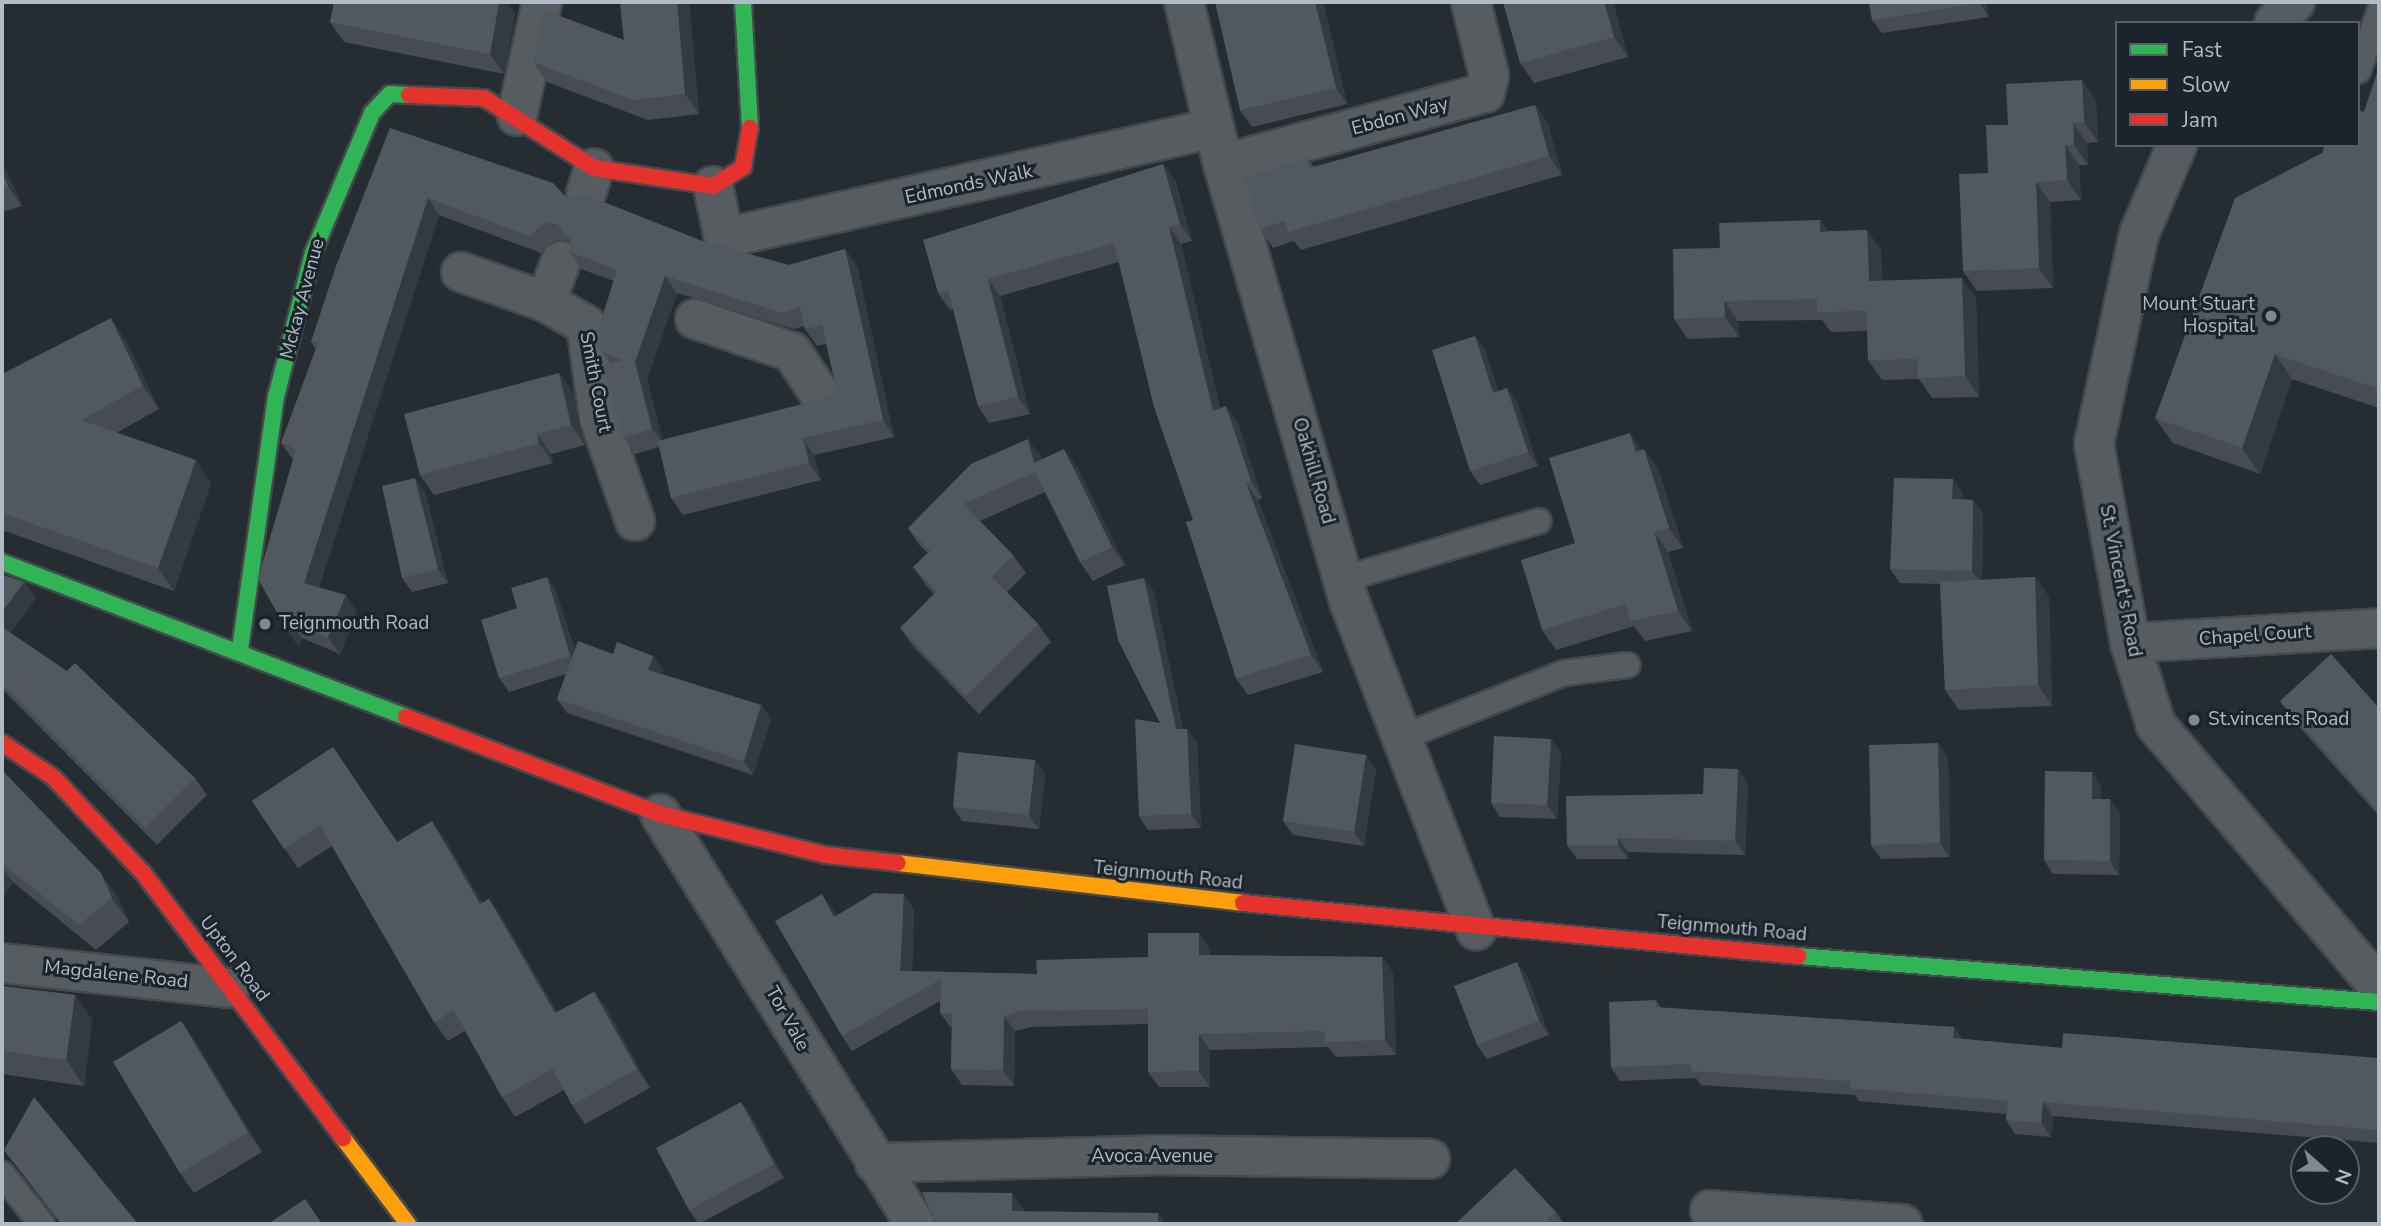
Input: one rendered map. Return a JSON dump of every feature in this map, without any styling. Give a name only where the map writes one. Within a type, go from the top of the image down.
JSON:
[{"type":"street","points":[[517,116],[542,2]]},
{"type":"street","points":[[713,186],[743,167],[750,134],[743,2]]},
{"type":"street","name":"Oakhill Road","points":[[1184,2],[1222,158],[1343,579],[1398,739],[1476,930]]},
{"type":"street","name":"Ebdon Way","points":[[1222,158],[1485,93],[1489,75],[1471,2]]},
{"type":"street","points":[[2276,21],[2295,2]]},
{"type":"street","name":"Mckay Avenue","points":[[240,649],[276,397],[313,253],[362,128],[390,94],[484,98],[517,116],[590,181],[713,186]]},
{"type":"street","name":"St. Vincent's Road","points":[[2176,147],[2140,234],[2094,444],[2130,643],[2156,725],[2379,986]]},
{"type":"street","name":"Edmonds Walk","points":[[713,186],[724,238],[1222,158]]},
{"type":"street","points":[[547,302],[561,261]]},
{"type":"street","name":"Smith Court","points":[[461,272],[547,302],[586,325],[599,418],[635,521]]},
{"type":"street","points":[[695,319],[792,352],[819,393]]},
{"type":"street","name":"Teignmouth Road","points":[[2,562],[240,649],[660,814],[826,855],[1476,930],[2379,1002]]},
{"type":"street","name":"Chapel Court","points":[[2130,643],[2379,628]]},
{"type":"street","name":"Upton Road","points":[[2,743],[53,777],[135,864],[408,1224]]},
{"type":"street","name":"Tor Vale","points":[[660,814],[915,1224]]},
{"type":"street","name":"Magdalene Road","points":[[2,964],[230,988]]},
{"type":"street","name":"Avoca Avenue","points":[[875,1163],[1154,1155],[1430,1159]]},
{"type":"street","points":[[1710,1210],[1857,1223],[1902,1224]]},
{"type":"lane","points":[[2360,65],[2379,13]]},
{"type":"lane","points":[[1343,579],[1539,521]]},
{"type":"lane","points":[[1398,739],[1564,673],[1627,665]]},
{"type":"lane","points":[[2,1174],[43,1224]]},
{"type":"building","points":[[334,2],[499,2],[490,54],[330,22]]},
{"type":"building","points":[[620,2],[677,2],[685,94],[633,100],[533,62],[544,10],[624,40]]},
{"type":"building","points":[[1215,2],[1315,2],[1336,88],[1240,110]]},
{"type":"building","points":[[1503,2],[1604,2],[1614,37],[1520,63]]},
{"type":"building","points":[[1869,2],[1979,2],[1979,3],[1872,20]]},
{"type":"building","points":[[2379,67],[2379,389],[2275,354],[2242,448],[2155,418],[2235,198],[2322,153],[2324,147],[2360,147],[2360,111],[2364,112]]},
{"type":"building","points":[[2082,80],[2084,122],[2073,123],[2074,145],[2065,145],[2067,180],[2036,182],[2039,268],[1963,271],[1959,174],[1988,173],[1986,125],[2008,125],[2006,84]]},
{"type":"building","points":[[1535,105],[1549,156],[1288,232],[1285,221],[1260,229],[1244,178],[1307,157],[1310,168]]},
{"type":"building","points":[[390,128],[553,183],[567,198],[586,195],[705,242],[789,265],[845,249],[883,420],[803,438],[809,463],[671,498],[658,441],[838,395],[822,325],[805,329],[800,307],[782,313],[665,276],[635,362],[652,429],[623,437],[604,365],[623,360],[602,352],[599,327],[617,270],[570,252],[571,240],[557,224],[545,223],[529,236],[428,198],[304,583],[346,595],[328,637],[290,622],[287,630],[258,579],[296,449],[281,443],[318,343],[311,342],[336,266]]},
{"type":"building","points":[[1163,164],[1180,224],[1169,227],[1213,411],[1226,406],[1251,481],[1246,483],[1311,655],[1236,678],[1186,522],[1193,520],[1154,407],[1114,243],[988,279],[1018,397],[978,406],[948,290],[938,293],[923,240]]},
{"type":"building","points":[[2,172],[8,186],[2,188]]},
{"type":"building","points":[[1820,220],[1820,232],[1867,230],[1869,281],[1962,278],[1965,376],[1918,378],[1917,359],[1868,360],[1867,311],[1817,312],[1817,299],[1724,301],[1725,317],[1674,319],[1673,249],[1720,248],[1719,223]]},
{"type":"building","points":[[111,318],[143,386],[81,420],[196,460],[158,568],[2,513],[2,374]]},
{"type":"building","points":[[1475,336],[1493,393],[1507,388],[1528,452],[1470,471],[1432,350]]},
{"type":"building","points":[[559,373],[571,425],[537,434],[539,443],[420,475],[404,414]]},
{"type":"building","points":[[1630,433],[1636,452],[1644,449],[1669,528],[1654,532],[1678,611],[1631,621],[1626,604],[1542,630],[1521,560],[1575,543],[1549,458]]},
{"type":"building","points":[[1028,439],[1034,463],[1064,449],[1112,547],[1080,562],[1035,472],[963,504],[1013,555],[992,577],[1038,624],[966,696],[900,628],[937,591],[913,567],[930,551],[908,528],[971,464]]},
{"type":"building","points":[[415,478],[438,569],[402,578],[382,486]]},
{"type":"building","points":[[1894,478],[1953,479],[1952,499],[1973,500],[1972,571],[1890,569]]},
{"type":"building","points":[[2,575],[24,582],[2,612]]},
{"type":"building","points":[[547,577],[570,656],[499,678],[481,620],[517,608],[511,588]]},
{"type":"building","points":[[2035,577],[2038,685],[1945,690],[1940,582]]},
{"type":"building","points":[[1144,578],[1176,729],[1187,729],[1191,814],[1139,816],[1135,719],[1160,723],[1118,640],[1107,586]]},
{"type":"building","points":[[2,627],[67,671],[75,663],[195,778],[145,828],[2,684]]},
{"type":"building","points":[[578,641],[613,654],[617,642],[653,656],[648,670],[761,705],[744,761],[557,699]]},
{"type":"building","points":[[2331,654],[2379,708],[2379,812],[2280,701]]},
{"type":"building","points":[[1494,736],[1551,739],[1547,805],[1491,803]]},
{"type":"building","points":[[1938,743],[1940,843],[1871,845],[1869,745]]},
{"type":"building","points":[[1295,744],[1366,755],[1354,832],[1283,821]]},
{"type":"building","points":[[333,747],[397,842],[432,821],[480,904],[489,899],[555,1013],[594,992],[637,1069],[572,1105],[553,1069],[502,1097],[454,1010],[434,1022],[320,825],[284,849],[252,801]]},
{"type":"building","points":[[958,752],[1035,760],[1029,815],[953,807]]},
{"type":"building","points":[[1704,768],[1738,769],[1735,841],[1618,838],[1618,845],[1567,845],[1566,796],[1703,794]]},
{"type":"building","points":[[2,770],[101,873],[112,898],[79,925],[2,863]]},
{"type":"building","points":[[2045,771],[2092,772],[2092,799],[2110,799],[2110,861],[2044,860]]},
{"type":"building","points":[[874,893],[904,894],[900,971],[1037,974],[1036,960],[1148,957],[1148,933],[1199,933],[1199,955],[1382,957],[1385,1040],[1325,1042],[1324,1031],[1199,1034],[1199,1071],[1148,1072],[1148,1009],[1020,1011],[1004,1016],[1003,1070],[951,1069],[952,1013],[940,1013],[941,979],[842,1036],[775,921],[822,894],[834,917]]},
{"type":"building","points":[[1517,962],[1539,1021],[1477,1045],[1454,986]]},
{"type":"building","points":[[2,986],[75,995],[66,1060],[2,1051]]},
{"type":"building","points":[[1656,1000],[1656,1007],[1954,1027],[1953,1038],[2062,1048],[2063,1033],[2379,1058],[2379,1130],[2043,1102],[2041,1123],[2006,1120],[2008,1101],[1850,1088],[1850,1081],[1691,1071],[1691,1064],[1611,1067],[1609,1002]]},
{"type":"building","points":[[181,1021],[248,1132],[180,1173],[113,1062]]},
{"type":"building","points":[[34,1097],[138,1224],[62,1224],[4,1150]]},
{"type":"building","points":[[741,1102],[774,1164],[689,1210],[656,1148]]},
{"type":"building","points":[[1515,1168],[1556,1212],[1543,1224],[1455,1224]]},
{"type":"building","points":[[922,1192],[1012,1193],[1012,1211],[1158,1213],[1158,1224],[937,1224]]},
{"type":"building","points":[[305,1199],[322,1224],[268,1224]]},
{"type":"traffic: fast","points":[[743,2],[750,128]]},
{"type":"traffic: fast","points":[[240,649],[276,397],[313,253],[372,113],[390,94],[409,95]]},
{"type":"traffic: fast","points":[[2,562],[406,717]]},
{"type":"traffic: fast","points":[[1798,956],[2379,1002]]},
{"type":"traffic: slow","points":[[898,863],[1243,903]]},
{"type":"traffic: slow","points":[[343,1138],[408,1224]]},
{"type":"traffic: jam","points":[[409,95],[484,98],[594,168],[713,186],[743,167],[750,128]]},
{"type":"traffic: jam","points":[[406,717],[660,814],[826,855],[898,863]]},
{"type":"traffic: jam","points":[[2,743],[53,777],[144,874],[343,1138]]},
{"type":"traffic: jam","points":[[1243,903],[1798,956]]},
{"type":"place","name":"Mount Stuart Hospital","points":[[2271,316]]},
{"type":"place","name":"Teignmouth Road","points":[[265,624]]},
{"type":"place","name":"St.vincents Road","points":[[2194,720]]}]
